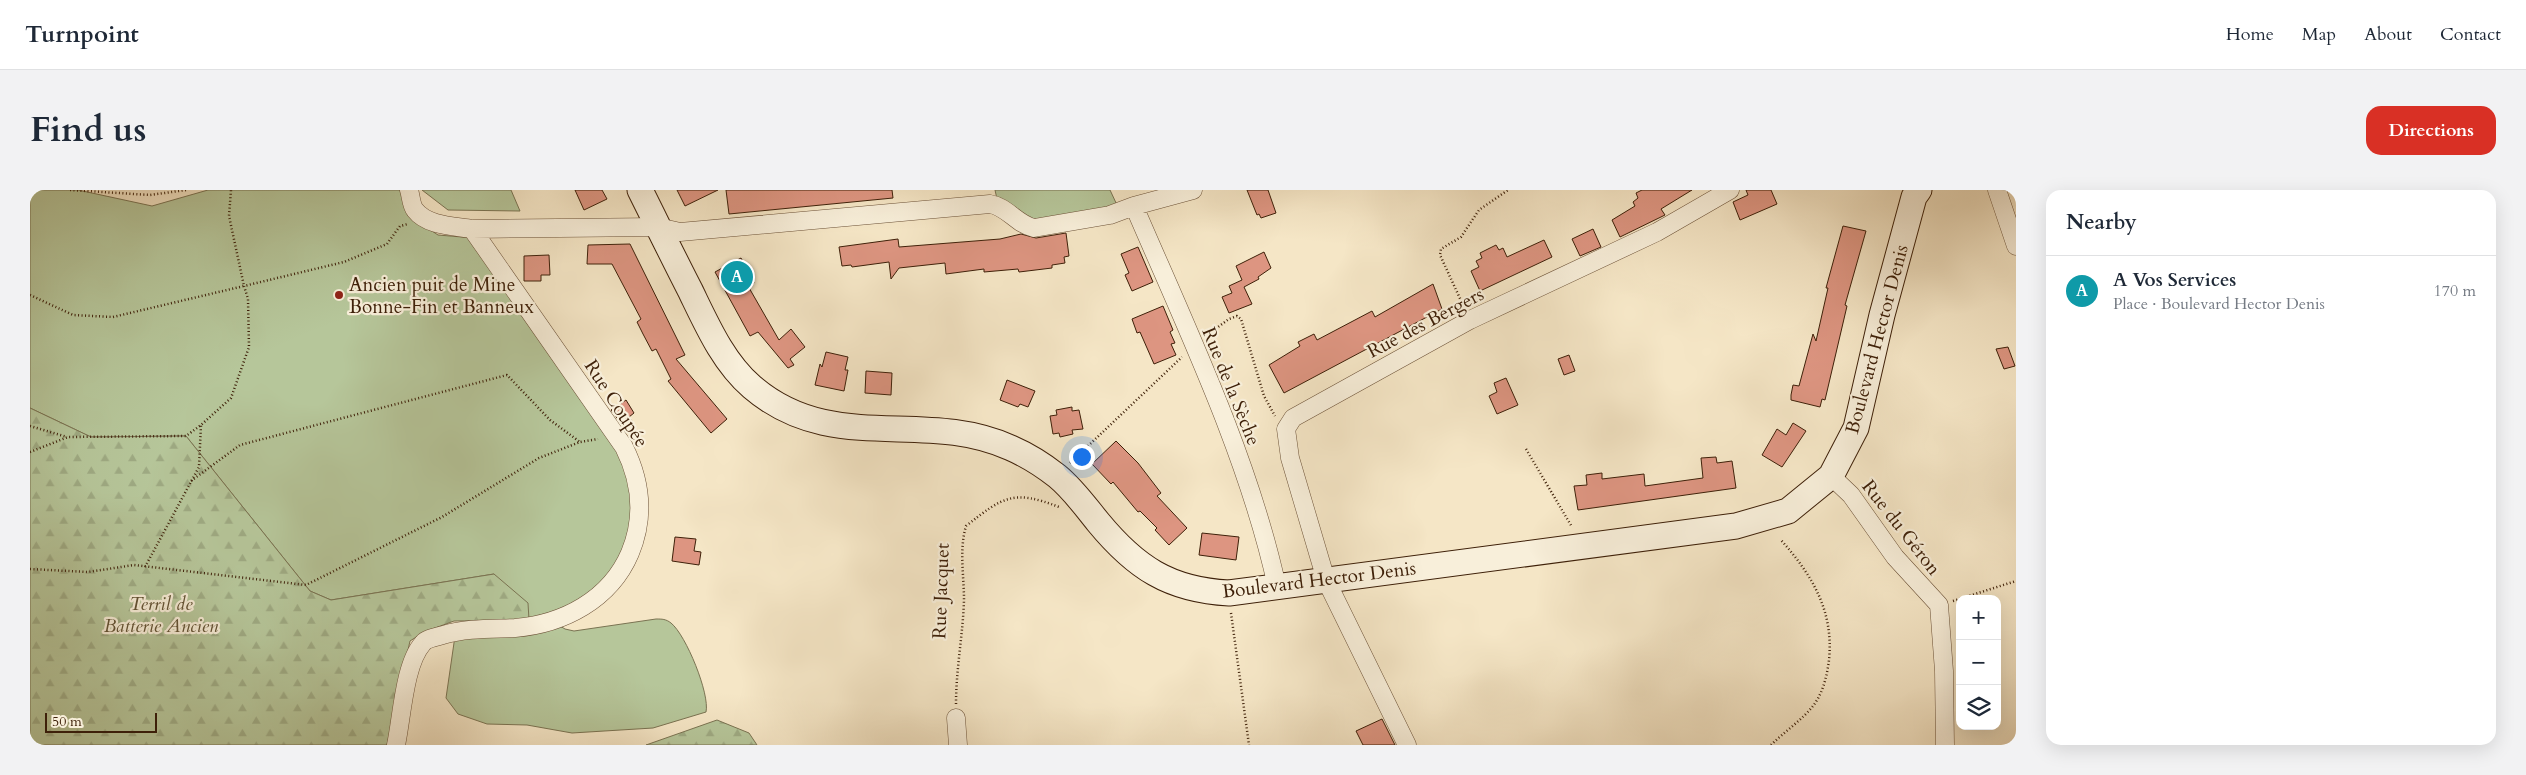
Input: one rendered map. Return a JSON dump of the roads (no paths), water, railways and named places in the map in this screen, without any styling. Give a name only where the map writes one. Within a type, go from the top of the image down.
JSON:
[{"type":"street","points":[[409,190],[414,209],[426,218],[443,225],[472,229],[658,227],[680,232],[990,204],[998,205],[1025,226],[1034,228],[1110,215],[1134,206],[1193,190]]},
{"type":"street","name":"Boulevard Hector Denis","points":[[640,190],[714,339],[726,357],[751,386],[778,405],[805,419],[846,428],[939,430],[975,436],[1016,450],[1057,475],[1114,540],[1140,565],[1172,583],[1194,590],[1229,593],[1736,526],[1788,511],[1832,476],[1856,428],[1882,314],[1914,197],[1919,190]]},
{"type":"street","name":"Rue des Bergers","points":[[1326,580],[1290,458],[1286,429],[1292,418],[1470,320],[1657,232],[1730,190]]},
{"type":"street","points":[[1998,190],[2016,246]]},
{"type":"street","name":"Rue de la Sèche","points":[[1134,206],[1194,346],[1261,522],[1277,587]]},
{"type":"street","name":"Rue Coupée","points":[[396,745],[414,657],[424,641],[453,632],[517,628],[564,617],[584,606],[601,593],[622,567],[634,542],[640,511],[634,469],[614,430],[472,229]]},
{"type":"street","name":"Rue du Géron","points":[[1832,476],[1851,495],[1895,557],[1939,605],[1944,671],[1945,745]]},
{"type":"street","points":[[1326,580],[1407,745]]},
{"type":"street","points":[[956,718],[958,745]]},
{"type":"place","name":"A Vos Services","points":[[737,277]]},
{"type":"place","name":"Ancien puit de Mine Bonne-Fin et Banneux","points":[[339,295]]},
{"type":"park label","name":"Terril de Batterie Ancien","points":[[161,614]]}]
